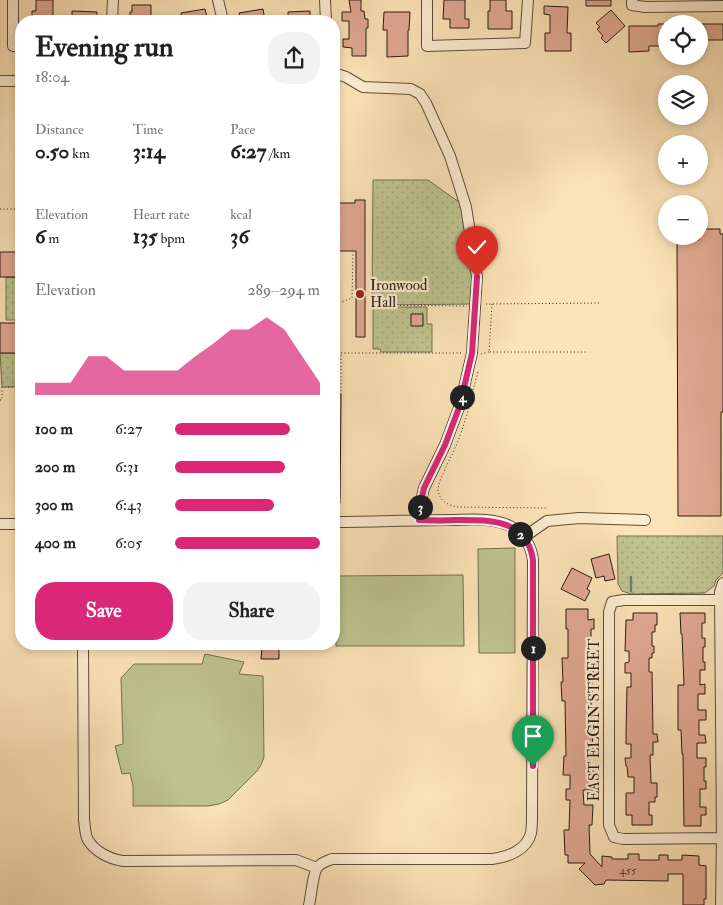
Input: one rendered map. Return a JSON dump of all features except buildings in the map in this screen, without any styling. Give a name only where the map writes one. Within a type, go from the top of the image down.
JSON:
[{"type":"street","points":[[13,0],[15,23]]},
{"type":"street","points":[[112,15],[113,0]]},
{"type":"street","points":[[218,0],[222,15]]},
{"type":"street","points":[[324,0],[325,15]]},
{"type":"street","points":[[427,0],[428,46],[525,43],[528,0]]},
{"type":"street","points":[[632,2],[645,7],[723,6]]},
{"type":"street","points":[[340,75],[363,87],[411,89],[420,94],[450,156],[466,206],[477,277],[475,354],[460,405],[445,445],[424,488],[419,520]]},
{"type":"street","points":[[0,80],[15,81]]},
{"type":"street","points":[[524,537],[547,521],[579,518],[645,520]]},
{"type":"street","points":[[309,905],[317,868],[332,859],[501,858],[518,851],[526,845],[531,834],[532,550],[524,537],[511,527],[496,521],[340,522]]},
{"type":"street","points":[[0,524],[15,524]]},
{"type":"street","points":[[721,905],[720,592],[723,583]]},
{"type":"street","name":"EAST ELGIN STREET","points":[[720,600],[622,600],[612,602],[609,612],[609,825],[614,837],[622,840],[722,838]]},
{"type":"street","points":[[83,650],[84,820],[88,840],[94,848],[106,856],[122,861],[296,860],[317,868]]},
{"type":"street","points":[[313,887],[315,905]]},
{"type":"path","points":[[0,209],[15,209]]},
{"type":"path","points":[[340,302],[352,298],[353,254]]},
{"type":"path","points":[[372,304],[468,306],[475,304],[600,303]]},
{"type":"path","points":[[489,352],[492,304]]},
{"type":"path","points":[[340,392],[341,353],[480,354],[489,352],[588,352]]},
{"type":"path","points":[[473,394],[478,370]]},
{"type":"path","points":[[0,400],[2,400],[2,387],[15,387]]},
{"type":"path","points":[[471,402],[458,440],[439,483],[438,491],[442,500],[449,505],[457,507],[546,508]]},
{"type":"green space","points":[[373,180],[428,180],[466,207],[475,304],[372,305]]},
{"type":"green space","points":[[6,277],[15,278],[15,320],[6,320]]},
{"type":"green space","points":[[373,307],[427,307],[427,324],[432,324],[432,352],[381,352],[380,349],[373,349]]},
{"type":"green space","points":[[0,353],[15,353],[15,387],[2,387]]},
{"type":"green space","points":[[617,536],[723,536],[723,573],[716,580],[714,586],[705,593],[631,594],[622,591],[618,584]]},
{"type":"green space","points":[[515,548],[515,653],[479,653],[478,549]]},
{"type":"green space","points":[[463,575],[464,646],[340,646],[340,576]]},
{"type":"green space","points":[[205,654],[244,662],[239,674],[263,676],[264,757],[261,765],[228,800],[219,804],[208,806],[133,806],[133,786],[130,773],[122,774],[115,746],[123,744],[121,678],[134,664],[202,664]]},
{"type":"waterway","points":[[631,577],[631,591]]},
{"type":"place","name":"Ironwood Hall","points":[[360,294]]},
{"type":"route","points":[[477,277],[470,365],[460,405],[445,445],[424,488],[419,520],[496,521],[511,527],[524,537],[532,550],[533,766]]}]
